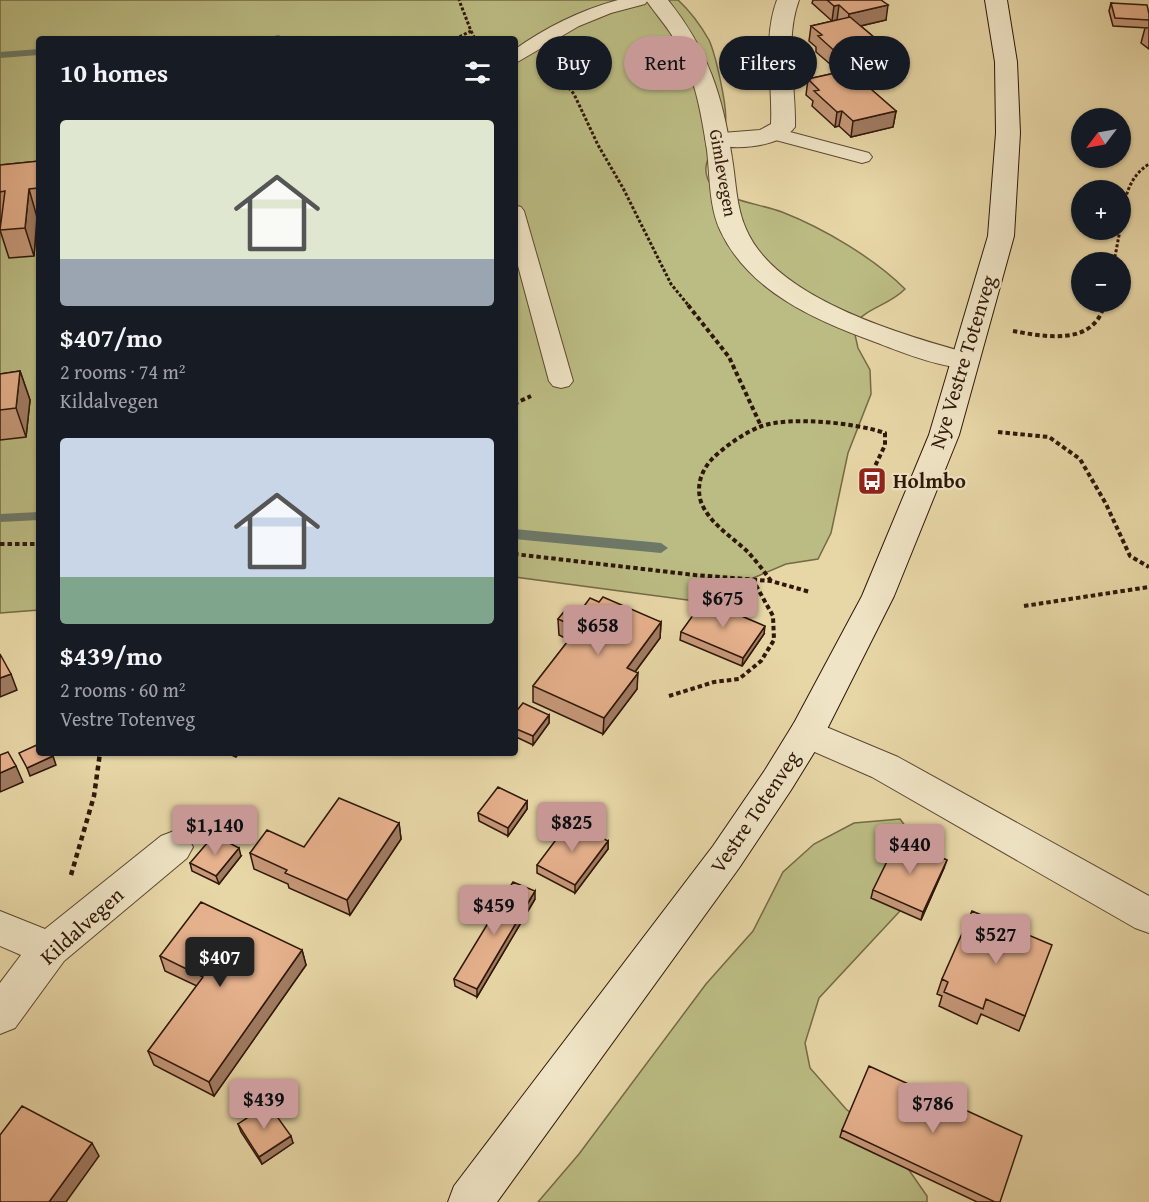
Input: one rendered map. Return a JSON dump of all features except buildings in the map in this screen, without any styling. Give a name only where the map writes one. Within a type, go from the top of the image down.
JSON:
[{"type":"street","name":"Gimlevegen","points":[[657,0],[676,22],[695,54],[712,104],[724,191],[733,230],[749,260],[783,287],[860,328],[908,346],[965,361]]},
{"type":"street","points":[[717,139],[760,138],[775,134],[783,127],[780,60],[783,9],[788,0]]},
{"type":"street","name":"Nye Vestre Totenveg","points":[[807,733],[878,596],[944,435],[1000,236],[1008,133],[1006,62],[996,0]]},
{"type":"street","name":"Vestre Totenveg","points":[[470,1202],[726,857],[807,733],[885,767],[1149,916]]},
{"type":"street","name":"Kildalvegen","points":[[0,1015],[50,949],[174,847]]},
{"type":"street","points":[[0,928],[50,949]]},
{"type":"lane","points":[[518,56],[541,38],[576,19],[639,0]]},
{"type":"lane","points":[[775,134],[862,157]]},
{"type":"lane","points":[[518,225],[561,381]]},
{"type":"path","points":[[459,0],[474,36]]},
{"type":"path","points":[[461,36],[471,31]]},
{"type":"path","points":[[571,90],[671,284],[729,357],[761,426]]},
{"type":"path","points":[[1131,181],[1141,168],[1149,164]]},
{"type":"path","points":[[976,322],[1029,334],[1063,337],[1091,327],[1100,318],[1102,312]]},
{"type":"path","points":[[771,581],[753,558],[705,508],[699,492],[701,477],[710,461],[723,448],[761,426],[800,423],[865,427],[885,433],[885,445],[868,481]]},
{"type":"path","points":[[998,432],[1048,437],[1080,459],[1106,504],[1130,556],[1149,567]]},
{"type":"path","points":[[0,544],[36,544]]},
{"type":"path","points":[[518,554],[696,575],[771,581],[810,592]]},
{"type":"path","points":[[669,696],[714,682],[739,679],[761,661],[774,640],[773,616],[753,579]]},
{"type":"path","points":[[1024,606],[1149,587]]},
{"type":"path","points":[[69,883],[94,796],[100,756]]},
{"type":"green space","points":[[0,0],[678,0],[706,36],[624,36],[624,90],[707,90],[707,37],[718,69],[719,90],[722,90],[726,118],[722,133],[707,163],[708,179],[713,187],[735,199],[782,212],[831,235],[863,255],[905,289],[864,315],[853,326],[858,348],[870,370],[871,394],[848,453],[831,533],[818,559],[786,564],[751,579],[710,603],[518,577],[518,36],[36,36],[36,610],[0,613]]},
{"type":"green space","points":[[900,819],[928,857],[924,877],[899,912],[819,998],[805,1043],[810,1068],[846,1109],[893,1147],[927,1196],[927,1202],[538,1202],[579,1154],[706,984],[753,931],[783,872],[814,844],[854,823]]},
{"type":"waterway","points":[[0,55],[36,52]]},
{"type":"waterway","points":[[0,518],[36,516]]},
{"type":"waterway","points":[[518,534],[661,548]]},
{"type":"place","name":"Holmbo","points":[[872,481]]}]
